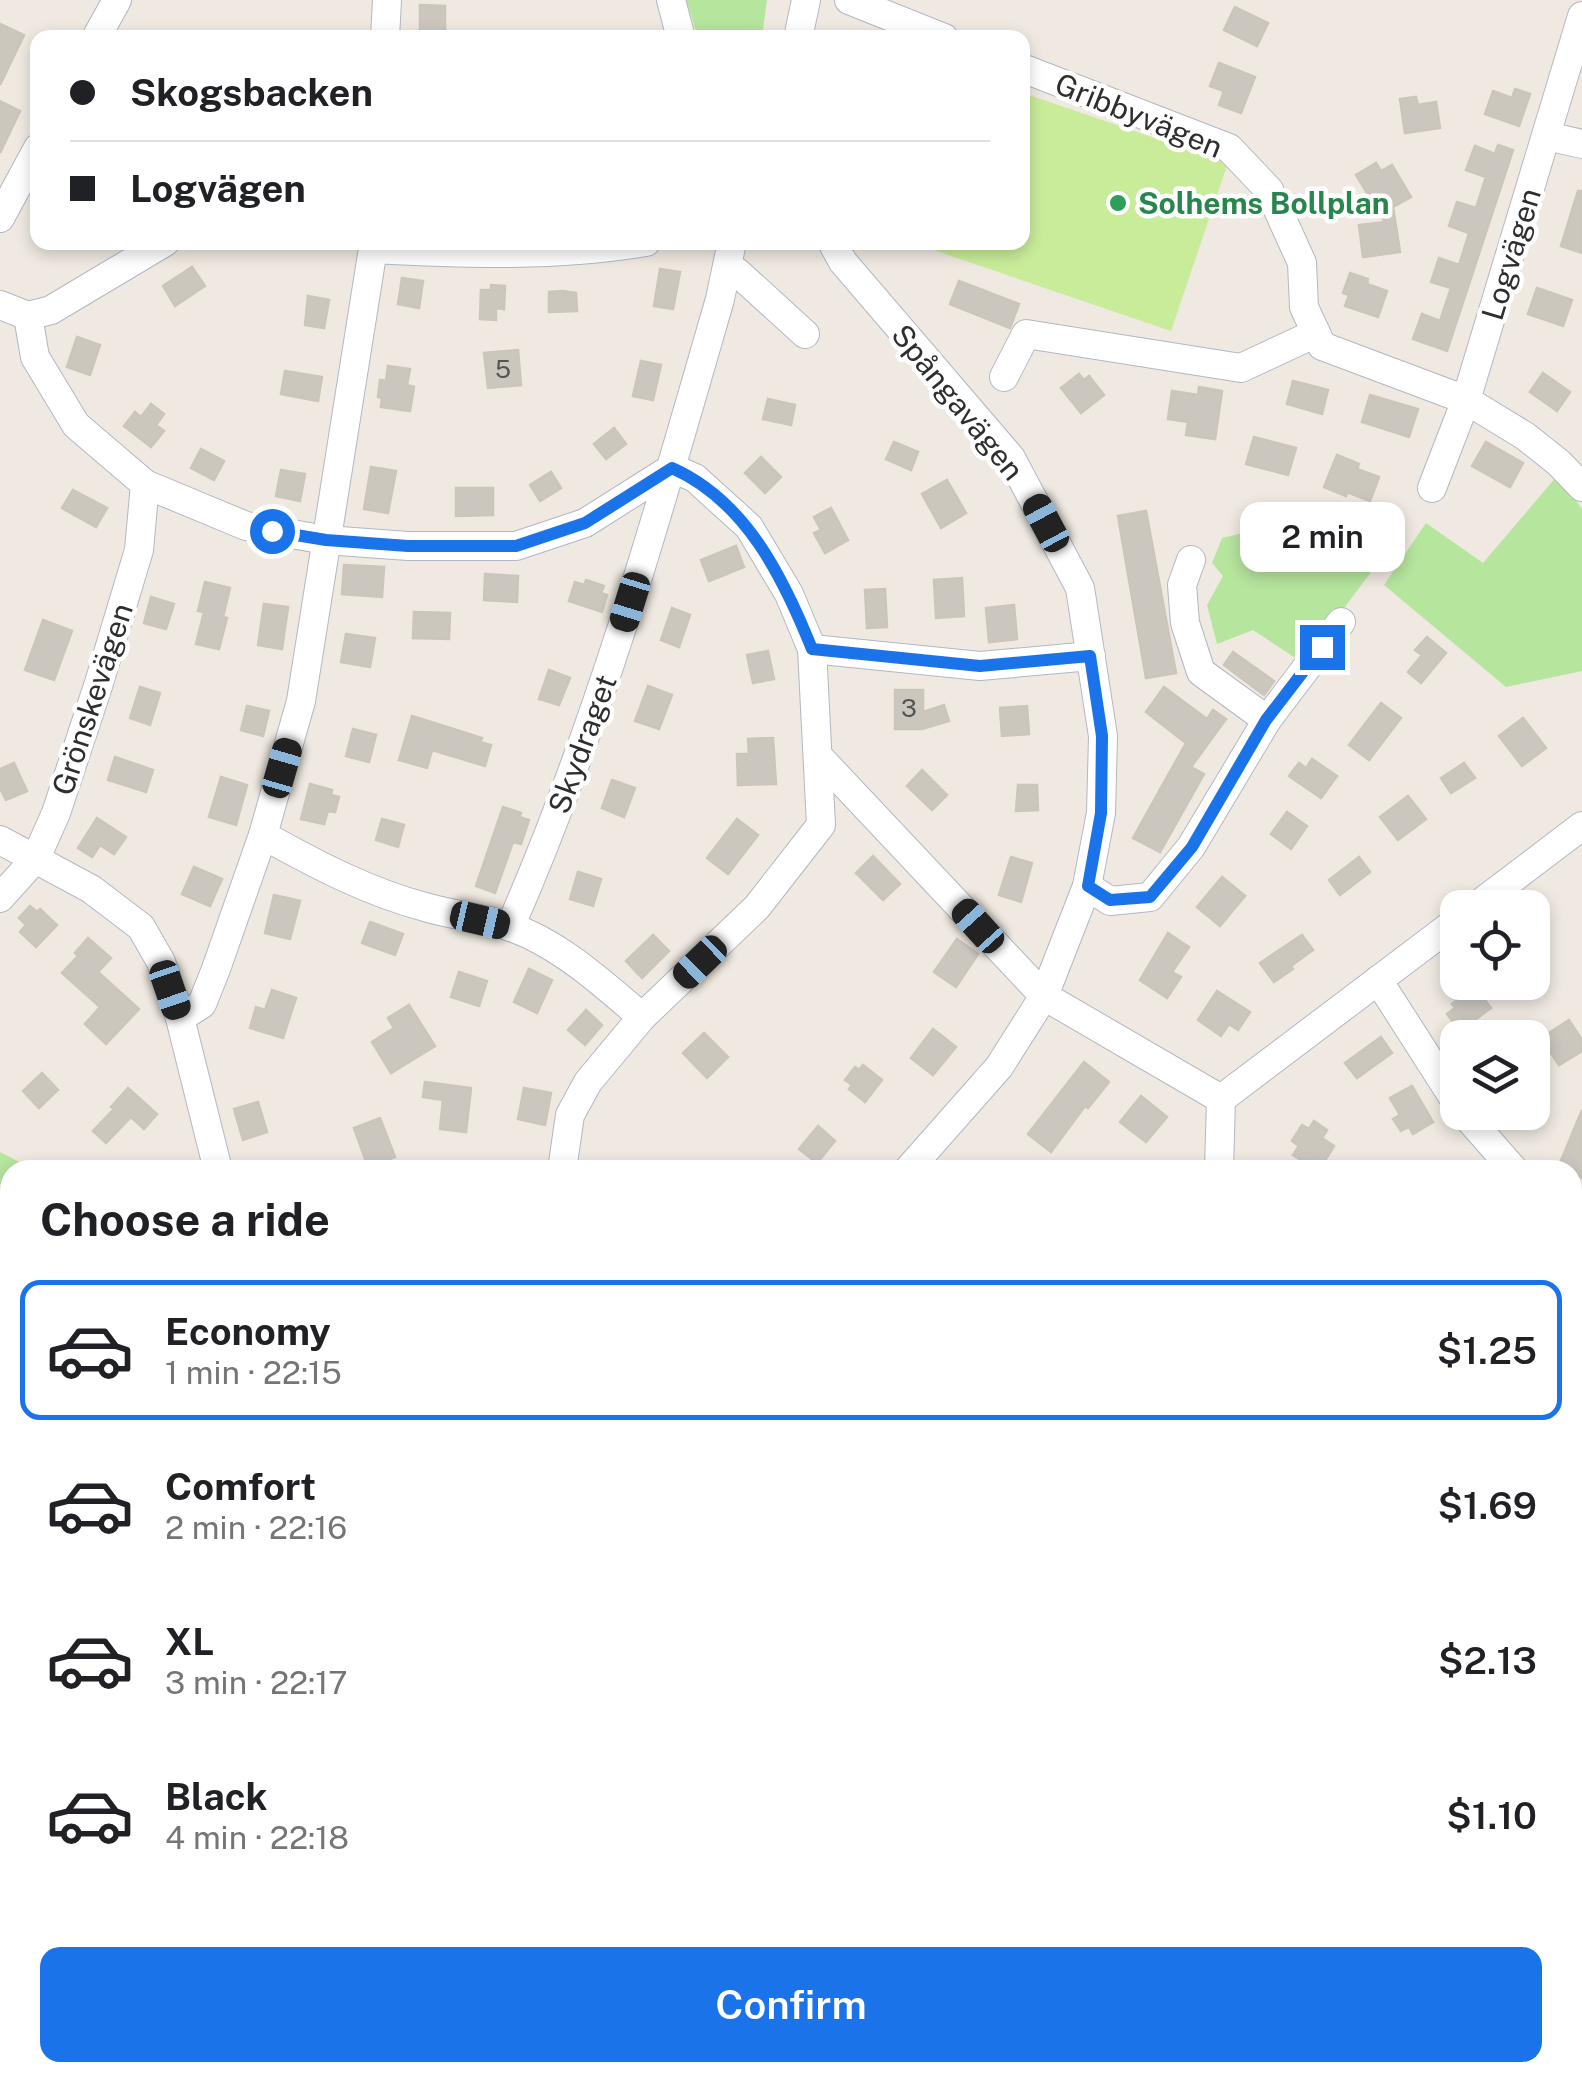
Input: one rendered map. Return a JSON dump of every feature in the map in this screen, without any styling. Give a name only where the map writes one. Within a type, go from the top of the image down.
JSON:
[{"type":"street","points":[[100,30],[116,0]]},
{"type":"street","points":[[385,30],[387,0]]},
{"type":"street","points":[[671,0],[679,30]]},
{"type":"street","points":[[800,30],[806,0]]},
{"type":"street","points":[[848,0],[924,30]]},
{"type":"street","name":"Logvägen","points":[[1432,488],[1466,400],[1582,16]]},
{"type":"street","name":"Gribbyvägen","points":[[1030,71],[1229,148],[1269,190],[1302,263],[1304,307],[1316,333]]},
{"type":"street","points":[[1547,136],[1582,144]]},
{"type":"street","points":[[0,218],[30,163]]},
{"type":"street","points":[[0,305],[28,316],[51,310],[151,250]]},
{"type":"street","points":[[180,1018],[202,1004],[264,835],[301,701],[373,250]]},
{"type":"street","points":[[422,250],[470,254],[598,250]]},
{"type":"street","name":"Spångavägen","points":[[836,250],[842,262],[1011,458],[1080,588],[1102,736],[1101,813],[1088,886],[1044,996],[999,1067],[917,1160]]},
{"type":"street","name":"Skydraget","points":[[729,255],[737,272],[806,334]]},
{"type":"street","name":"Skydraget","points":[[510,927],[546,845],[610,669],[672,468],[729,255]]},
{"type":"street","points":[[28,316],[35,357],[76,425],[144,484],[246,526],[326,540],[408,546],[516,546],[585,523],[672,468],[695,478],[749,527],[789,594],[812,649],[821,825],[757,907],[642,1017],[588,1082],[570,1116],[563,1160]]},
{"type":"street","points":[[1004,377],[1026,334],[1241,368],[1316,333],[1322,346],[1466,400],[1526,436],[1582,488]]},
{"type":"street","name":"Grönskevägen","points":[[0,898],[36,858],[56,813],[138,550],[144,484]]},
{"type":"street","points":[[1191,560],[1182,585],[1185,624],[1201,672],[1266,720]]},
{"type":"street","points":[[1088,886],[1110,900],[1150,897],[1192,847],[1266,720],[1341,622]]},
{"type":"street","points":[[812,649],[980,666],[1090,656]]},
{"type":"street","points":[[819,756],[1044,996],[1221,1098]]},
{"type":"street","points":[[1498,890],[1582,826]]},
{"type":"street","points":[[264,835],[332,873],[422,907],[510,927],[555,949],[642,1017]]},
{"type":"street","points":[[0,840],[91,889],[141,927],[160,962],[180,1018],[216,1160]]},
{"type":"street","points":[[1221,1098],[1440,934]]},
{"type":"street","points":[[1378,980],[1440,1077]]},
{"type":"street","points":[[1219,1160],[1221,1098]]},
{"type":"street","points":[[1479,1130],[1505,1160]]},
{"type":"green space","points":[[686,0],[767,0],[763,30],[696,30]]},
{"type":"green space","name":"Solhems Bollplan","points":[[1030,95],[1228,163],[1171,331],[934,250],[1030,250]]},
{"type":"green space","points":[[1557,476],[1582,509],[1582,671],[1506,687],[1384,585],[1426,523],[1483,563]]},
{"type":"green space","points":[[1252,531],[1277,544],[1376,551],[1380,560],[1303,663],[1253,630],[1217,644],[1207,605],[1223,576],[1212,563],[1222,538]]},
{"type":"building","points":[[420,5],[445,6],[445,30],[420,30]]},
{"type":"building","points":[[1235,7],[1268,23],[1257,46],[1224,30]]},
{"type":"building","points":[[0,24],[24,35],[0,85]]},
{"type":"building","points":[[1219,63],[1255,77],[1241,113],[1219,105],[1224,91],[1210,86]]},
{"type":"building","points":[[1515,89],[1530,94],[1519,126],[1485,114],[1493,91],[1512,98]]},
{"type":"building","points":[[1416,97],[1418,105],[1436,102],[1440,128],[1405,133],[1400,99]]},
{"type":"building","points":[[0,101],[20,111],[0,153]]},
{"type":"building","points":[[1498,145],[1513,150],[1447,351],[1413,339],[1422,314],[1440,321],[1451,288],[1431,282],[1439,258],[1459,265],[1469,233],[1449,226],[1457,202],[1476,208],[1486,177],[1466,170],[1475,146],[1495,154]]},
{"type":"building","points":[[1376,163],[1381,171],[1392,165],[1411,197],[1393,207],[1400,252],[1363,257],[1359,225],[1385,222],[1356,175]]},
{"type":"building","points":[[1578,191],[1582,191],[1582,253],[1561,246]]},
{"type":"building","points":[[192,267],[205,286],[175,306],[163,286]]},
{"type":"building","points":[[660,269],[680,272],[673,309],[654,306]]},
{"type":"building","points":[[1350,273],[1387,291],[1378,317],[1345,306],[1349,295],[1343,293]]},
{"type":"building","points":[[402,278],[423,281],[419,308],[398,304]]},
{"type":"building","points":[[959,281],[1019,304],[1010,328],[950,304]]},
{"type":"building","points":[[491,285],[505,286],[504,309],[496,308],[496,320],[480,319],[481,290],[491,290]]},
{"type":"building","points":[[1537,288],[1572,300],[1563,326],[1528,314]]},
{"type":"building","points":[[549,292],[576,293],[577,311],[549,312]]},
{"type":"building","points":[[308,296],[329,300],[324,328],[305,325]]},
{"type":"building","points":[[77,337],[100,345],[90,375],[67,367]]},
{"type":"building","points":[[518,350],[521,385],[488,388],[484,353]]},
{"type":"building","points":[[641,361],[661,365],[653,400],[633,396]]},
{"type":"building","points":[[388,366],[410,369],[407,385],[414,387],[410,411],[381,407],[380,380],[386,381]]},
{"type":"building","points":[[285,371],[322,377],[318,401],[281,394]]},
{"type":"building","points":[[1543,373],[1570,392],[1557,411],[1530,392]]},
{"type":"building","points":[[1079,374],[1084,380],[1089,376],[1104,395],[1081,413],[1061,388]]},
{"type":"building","points":[[1293,381],[1328,390],[1322,414],[1287,404]]},
{"type":"building","points":[[1199,387],[1222,391],[1215,439],[1186,435],[1188,422],[1168,419],[1172,391],[1198,395]]},
{"type":"building","points":[[1370,395],[1418,409],[1409,437],[1362,422]]},
{"type":"building","points":[[768,399],[795,405],[791,425],[763,419]]},
{"type":"building","points":[[151,404],[164,414],[156,425],[164,431],[151,447],[124,426],[135,412],[141,417]]},
{"type":"building","points":[[614,428],[626,444],[606,459],[594,444]]},
{"type":"building","points":[[1254,437],[1296,448],[1288,475],[1246,464]]},
{"type":"building","points":[[894,442],[918,452],[911,470],[886,459]]},
{"type":"building","points":[[1486,442],[1523,463],[1510,487],[1472,466]]},
{"type":"building","points":[[201,449],[224,461],[214,480],[191,468]]},
{"type":"building","points":[[1337,455],[1359,464],[1357,469],[1379,477],[1370,501],[1324,487]]},
{"type":"building","points":[[761,457],[781,477],[765,493],[745,473]]},
{"type":"building","points":[[371,467],[396,471],[388,513],[364,509]]},
{"type":"building","points":[[281,470],[305,474],[300,501],[276,496]]},
{"type":"building","points":[[551,472],[561,488],[540,501],[530,485]]},
{"type":"building","points":[[947,480],[966,513],[941,528],[922,494]]},
{"type":"building","points":[[456,488],[493,488],[493,515],[456,516]]},
{"type":"building","points":[[73,490],[107,508],[96,527],[62,508]]},
{"type":"building","points":[[831,508],[848,540],[825,553],[814,533],[821,530],[814,517]]},
{"type":"building","points":[[1146,511],[1176,673],[1146,678],[1118,516]]},
{"type":"building","points":[[736,546],[744,567],[709,581],[701,560]]},
{"type":"building","points":[[344,565],[384,567],[382,597],[342,594]]},
{"type":"building","points":[[485,574],[518,576],[517,602],[484,600]]},
{"type":"building","points":[[962,578],[964,616],[936,618],[934,580]]},
{"type":"building","points":[[586,580],[604,586],[601,593],[607,595],[602,612],[569,601],[575,582],[584,585]]},
{"type":"building","points":[[205,582],[230,588],[219,649],[196,644],[204,612],[198,611]]},
{"type":"building","points":[[885,589],[887,627],[867,628],[865,590]]},
{"type":"building","points":[[151,597],[174,604],[166,629],[144,623]]},
{"type":"building","points":[[264,604],[288,607],[282,649],[258,645]]},
{"type":"building","points":[[1014,605],[1017,639],[989,642],[986,608]]},
{"type":"building","points":[[672,608],[690,615],[679,647],[661,640]]},
{"type":"building","points":[[414,612],[450,613],[449,639],[413,638]]},
{"type":"building","points":[[43,620],[72,631],[54,680],[25,670]]},
{"type":"building","points":[[346,634],[375,638],[370,667],[341,662]]},
{"type":"building","points":[[1427,637],[1446,653],[1421,683],[1408,672],[1422,655],[1415,650]]},
{"type":"building","points":[[768,651],[774,679],[753,683],[747,655]]},
{"type":"building","points":[[1233,652],[1274,681],[1264,695],[1224,665]]},
{"type":"building","points":[[549,670],[570,678],[559,705],[539,699]]},
{"type":"building","points":[[648,686],[672,695],[659,729],[635,721]]},
{"type":"building","points":[[140,687],[160,693],[150,725],[130,718]]},
{"type":"building","points":[[1164,687],[1207,719],[1213,710],[1226,719],[1191,767],[1204,774],[1160,852],[1133,838],[1186,743],[1146,712]]},
{"type":"building","points":[[895,690],[923,690],[923,712],[944,705],[949,721],[922,729],[895,729]]},
{"type":"building","points":[[1381,703],[1401,718],[1369,760],[1349,745]]},
{"type":"building","points":[[247,706],[269,711],[263,736],[241,730]]},
{"type":"building","points":[[1027,706],[1029,734],[1002,736],[1000,708]]},
{"type":"building","points":[[412,716],[482,738],[480,742],[491,745],[485,766],[432,750],[427,768],[399,760]]},
{"type":"building","points":[[1523,718],[1546,748],[1522,766],[1499,736]]},
{"type":"building","points":[[353,729],[376,735],[369,762],[346,756]]},
{"type":"building","points":[[773,738],[776,784],[738,785],[737,754],[749,754],[748,739]]},
{"type":"building","points":[[115,757],[153,770],[146,792],[108,780]]},
{"type":"building","points":[[1312,759],[1337,776],[1321,798],[1289,776],[1299,763],[1306,768]]},
{"type":"building","points":[[14,763],[27,791],[6,800],[0,788],[0,769]]},
{"type":"building","points":[[1464,763],[1475,778],[1451,793],[1441,778]]},
{"type":"building","points":[[922,770],[947,795],[932,810],[907,786]]},
{"type":"building","points":[[221,777],[247,785],[236,825],[209,817]]},
{"type":"building","points":[[612,780],[635,788],[624,817],[602,808]]},
{"type":"building","points":[[310,784],[332,790],[331,795],[339,797],[335,812],[328,811],[324,824],[301,819]]},
{"type":"building","points":[[1018,785],[1037,785],[1038,810],[1016,811]]},
{"type":"building","points":[[1408,796],[1426,819],[1398,840],[1380,817]]},
{"type":"building","points":[[503,807],[529,820],[521,844],[513,842],[495,893],[476,886]]},
{"type":"building","points":[[1287,812],[1307,826],[1291,849],[1271,834]]},
{"type":"building","points":[[97,818],[126,837],[114,854],[100,845],[92,857],[78,848]]},
{"type":"building","points":[[382,819],[404,825],[398,847],[376,840]]},
{"type":"building","points":[[737,819],[758,835],[728,874],[707,858]]},
{"type":"building","points":[[873,856],[900,884],[883,900],[856,873]]},
{"type":"building","points":[[1011,857],[1032,863],[1021,902],[999,895]]},
{"type":"building","points":[[1359,857],[1370,872],[1340,895],[1329,880]]},
{"type":"building","points":[[194,867],[222,879],[210,906],[182,894]]},
{"type":"building","points":[[578,872],[601,879],[593,906],[570,899]]},
{"type":"building","points":[[1222,877],[1245,896],[1220,926],[1197,907]]},
{"type":"building","points":[[274,895],[300,901],[290,939],[265,933]]},
{"type":"building","points":[[30,906],[37,912],[40,909],[57,925],[36,947],[20,932],[26,925],[19,918]]},
{"type":"building","points":[[370,922],[403,934],[395,955],[362,943]]},
{"type":"building","points":[[1168,933],[1189,947],[1172,972],[1181,977],[1167,998],[1140,980]]},
{"type":"building","points":[[653,935],[669,951],[642,978],[626,961]]},
{"type":"building","points":[[1302,935],[1313,950],[1274,982],[1260,963]]},
{"type":"building","points":[[88,938],[111,958],[98,972],[139,1009],[106,1044],[85,1024],[100,1007],[62,973]]},
{"type":"building","points":[[957,939],[978,954],[956,987],[934,972]]},
{"type":"building","points":[[529,969],[552,980],[537,1013],[514,1002]]},
{"type":"building","points":[[459,972],[487,981],[479,1006],[451,997]]},
{"type":"building","points":[[272,990],[296,998],[283,1038],[250,1028],[256,1007],[265,1010]]},
{"type":"building","points":[[1217,991],[1250,1012],[1238,1030],[1229,1024],[1221,1036],[1198,1020]]},
{"type":"building","points":[[1457,1000],[1485,1000],[1491,1008],[1475,1020],[1452,1020],[1447,1014],[1455,1008],[1452,1004]]},
{"type":"building","points":[[409,1005],[435,1046],[391,1073],[372,1042],[394,1028],[388,1018]]},
{"type":"building","points":[[586,1010],[602,1025],[585,1045],[568,1030]]},
{"type":"building","points":[[1569,1020],[1582,1040],[1582,1051],[1559,1065],[1550,1052],[1550,1032]]},
{"type":"building","points":[[933,1029],[956,1047],[933,1075],[911,1058]]},
{"type":"building","points":[[704,1033],[728,1057],[707,1078],[683,1053]]},
{"type":"building","points":[[1381,1037],[1392,1053],[1357,1078],[1345,1063]]},
{"type":"building","points":[[1084,1062],[1109,1082],[1088,1108],[1085,1106],[1051,1152],[1028,1134]]},
{"type":"building","points":[[863,1065],[882,1080],[865,1102],[849,1089],[852,1085],[845,1080],[855,1067],[859,1070]]},
{"type":"building","points":[[42,1073],[58,1090],[39,1108],[23,1091]]},
{"type":"building","points":[[425,1082],[471,1088],[466,1132],[440,1129],[443,1100],[423,1097]]},
{"type":"building","points":[[1412,1086],[1433,1122],[1413,1134],[1409,1127],[1401,1131],[1393,1119],[1400,1115],[1390,1098]]},
{"type":"building","points":[[128,1088],[157,1114],[144,1129],[131,1117],[106,1143],[93,1131]]},
{"type":"building","points":[[524,1088],[551,1093],[545,1125],[518,1119]]},
{"type":"building","points":[[1141,1096],[1167,1117],[1146,1142],[1120,1122]]},
{"type":"building","points":[[258,1102],[267,1132],[243,1140],[234,1109]]},
{"type":"building","points":[[1582,1110],[1582,1160],[1561,1160]]},
{"type":"building","points":[[380,1118],[395,1157],[365,1160],[354,1128]]},
{"type":"building","points":[[1314,1121],[1327,1130],[1322,1138],[1334,1146],[1325,1160],[1301,1160],[1293,1155],[1299,1146],[1292,1141],[1302,1125],[1309,1129]]},
{"type":"building","points":[[818,1126],[835,1141],[819,1160],[799,1149]]},
{"type":"place","name":"Solhems Bollplan","points":[[1118,203]]},
{"type":"route","points":[[272,531],[326,540],[408,546],[516,546],[585,523],[672,468],[695,478],[749,527],[789,594],[812,649],[980,666],[1090,656],[1102,736],[1101,813],[1088,886],[1110,900],[1150,897],[1192,847],[1266,720],[1322,647]]}]
